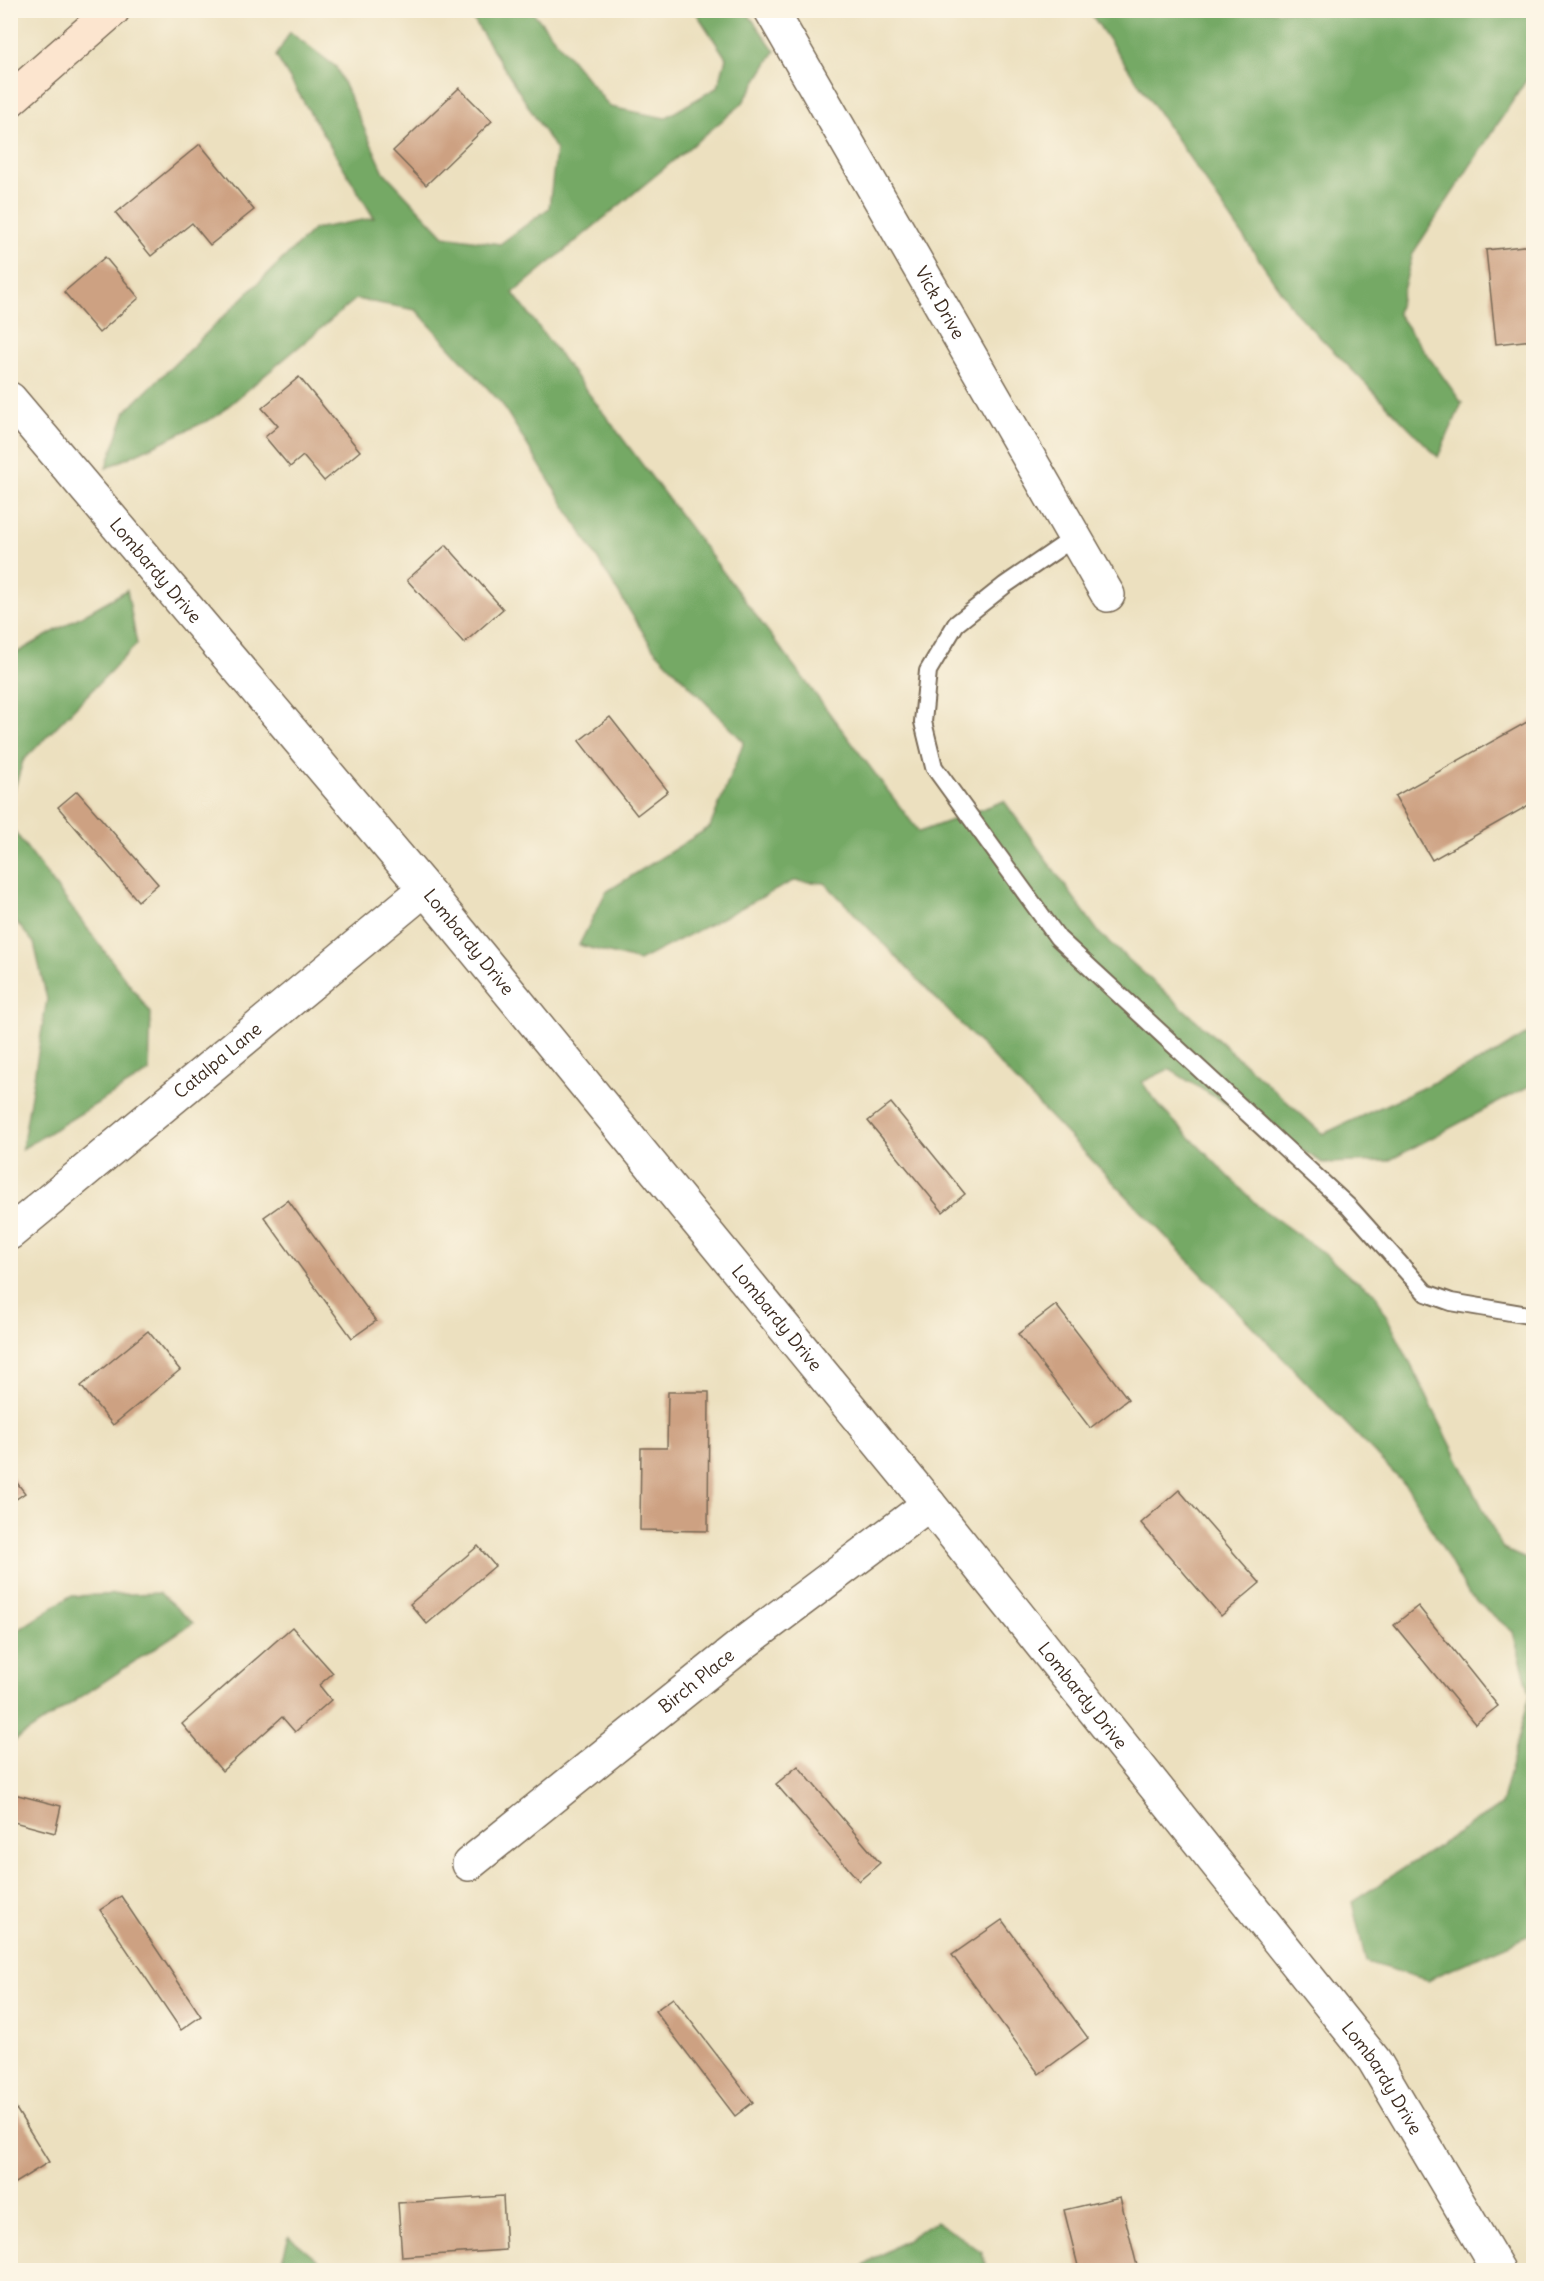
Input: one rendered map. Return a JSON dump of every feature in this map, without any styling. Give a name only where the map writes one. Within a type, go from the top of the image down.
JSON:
[{"type":"main road","points":[[10,100],[113,10]]},
{"type":"street","name":"Vick Drive","points":[[771,10],[1108,595]]},
{"type":"street","name":"Lombardy Drive","points":[[10,399],[425,889],[929,1504],[1374,2060],[1498,2271]]},
{"type":"street","name":"Catalpa Lane","points":[[10,1233],[425,889]]},
{"type":"street","name":"Birch Place","points":[[469,1864],[744,1643],[929,1504]]},
{"type":"lane","points":[[1075,537],[1005,585],[956,624],[928,671],[923,722],[934,767],[1058,938],[1349,1207],[1426,1293],[1451,1302],[1533,1316]]},
{"type":"green space","points":[[468,11],[532,11],[610,107],[665,118],[718,87],[726,58],[695,11],[746,11],[775,51],[742,104],[513,293],[919,832],[1004,801],[1100,934],[1323,1134],[1495,1054],[1533,1030],[1533,1084],[1388,1161],[1323,1163],[1169,1069],[1142,1082],[1157,1104],[1258,1206],[1326,1255],[1349,1276],[1375,1293],[1503,1549],[1533,1562],[1533,1934],[1427,1980],[1366,1962],[1352,1902],[1501,1805],[1530,1694],[1513,1632],[1469,1595],[1409,1489],[825,883],[793,881],[639,961],[579,945],[606,892],[710,827],[744,742],[652,647],[502,404],[416,310],[356,299],[215,417],[106,468],[126,411],[314,229],[374,218],[276,56],[290,32],[336,67],[384,172],[444,236],[500,244],[549,208],[556,150]]},
{"type":"green space","points":[[1089,11],[1533,11],[1533,70],[1413,253],[1397,313],[1462,403],[1438,457],[1295,312]]},
{"type":"green space","points":[[127,590],[137,644],[23,761],[11,800],[11,656]]},
{"type":"green space","points":[[11,827],[151,1013],[149,1072],[22,1149],[47,999],[34,943],[11,916]]},
{"type":"green space","points":[[160,1593],[193,1623],[11,1743],[11,1635],[70,1596]]},
{"type":"green space","points":[[936,2221],[982,2252],[987,2270],[857,2270]]},
{"type":"green space","points":[[289,2236],[330,2270],[279,2270]]},
{"type":"building","points":[[459,88],[492,121],[426,185],[393,151]]},
{"type":"building","points":[[200,144],[254,210],[210,245],[192,223],[151,256],[116,213]]},
{"type":"building","points":[[1534,245],[1534,340],[1496,344],[1486,250]]},
{"type":"building","points":[[105,257],[139,298],[99,333],[64,292]]},
{"type":"building","points":[[299,377],[360,451],[324,481],[303,456],[290,467],[265,437],[278,426],[262,408]]},
{"type":"building","points":[[446,545],[503,609],[464,643],[407,580]]},
{"type":"building","points":[[610,717],[668,791],[637,815],[579,741]]},
{"type":"building","points":[[1534,718],[1534,802],[1432,860],[1395,796]]},
{"type":"building","points":[[77,791],[158,884],[138,901],[58,807]]},
{"type":"building","points":[[891,1103],[965,1194],[943,1212],[868,1121]]},
{"type":"building","points":[[288,1200],[376,1321],[352,1338],[264,1217]]},
{"type":"building","points":[[1056,1305],[1128,1399],[1090,1428],[1018,1334]]},
{"type":"building","points":[[148,1331],[180,1370],[113,1425],[81,1386]]},
{"type":"building","points":[[668,1392],[709,1392],[708,1531],[640,1530],[641,1448],[667,1448]]},
{"type":"building","points":[[10,1474],[25,1493],[10,1503]]},
{"type":"building","points":[[1179,1490],[1260,1583],[1221,1616],[1141,1523]]},
{"type":"building","points":[[478,1546],[495,1566],[427,1624],[410,1604]]},
{"type":"building","points":[[1418,1606],[1498,1706],[1475,1724],[1394,1625]]},
{"type":"building","points":[[292,1627],[333,1673],[319,1685],[331,1700],[295,1732],[282,1717],[222,1771],[182,1724]]},
{"type":"building","points":[[798,1766],[880,1863],[859,1881],[776,1784]]},
{"type":"building","points":[[10,1793],[61,1806],[55,1833],[10,1821]]},
{"type":"building","points":[[121,1896],[201,2016],[181,2030],[100,1910]]},
{"type":"building","points":[[1002,1920],[1088,2038],[1039,2074],[952,1955]]},
{"type":"building","points":[[673,1998],[753,2102],[735,2116],[655,2011]]},
{"type":"building","points":[[10,2099],[49,2162],[10,2186]]},
{"type":"building","points":[[503,2196],[506,2250],[402,2257],[398,2203]]},
{"type":"building","points":[[1120,2197],[1138,2270],[1079,2270],[1064,2210]]}]
